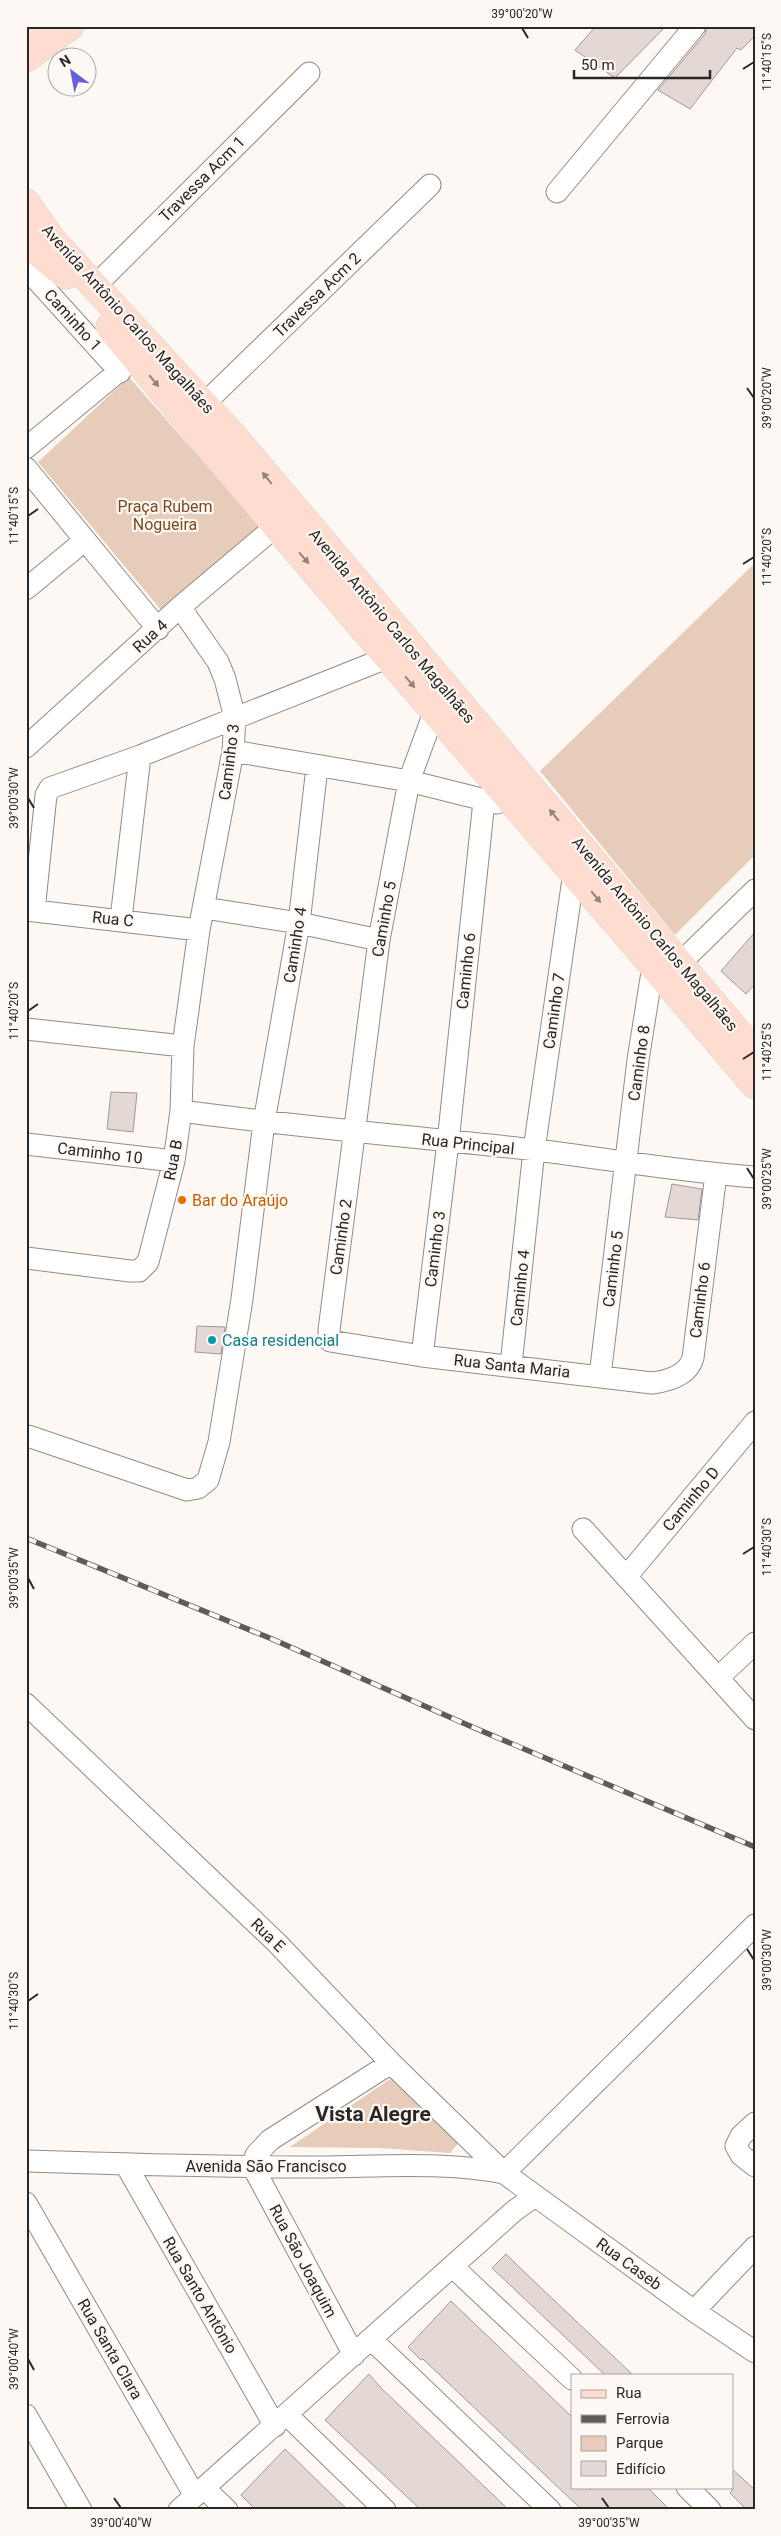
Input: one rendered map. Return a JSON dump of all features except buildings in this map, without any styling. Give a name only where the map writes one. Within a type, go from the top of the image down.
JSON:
[{"type":"main road","points":[[28,55],[37,26]]},
{"type":"main road","points":[[28,55],[70,26]]},
{"type":"main road","name":"Avenida Antônio Carlos Magalhães","points":[[26,203],[52,240],[204,404],[285,518],[389,657],[574,872],[666,969],[755,1053]]},
{"type":"main road","name":"Avenida Antônio Carlos Magalhães","points":[[26,243],[62,270],[128,365],[285,518],[666,969],[755,1085]]},
{"type":"street","points":[[558,192],[696,26]]},
{"type":"street","name":"Travessa Acm 1","points":[[95,286],[309,73]]},
{"type":"street","name":"Travessa Acm 2","points":[[204,404],[430,186]]},
{"type":"street","name":"Caminho 1","points":[[26,268],[128,365]]},
{"type":"street","points":[[26,448],[128,365]]},
{"type":"street","points":[[26,468],[158,629]]},
{"type":"street","name":"Rua 4","points":[[26,747],[180,607],[285,518]]},
{"type":"street","points":[[26,590],[84,541]]},
{"type":"street","name":"Caminho 3","points":[[180,607],[218,662],[226,680],[235,718],[233,751],[199,930]]},
{"type":"street","points":[[30,910],[46,796],[50,788],[140,756],[389,657]]},
{"type":"street","name":"Caminho 5","points":[[355,1132],[379,940],[409,781],[435,710]]},
{"type":"street","points":[[233,751],[317,767],[409,781],[484,801],[517,805]]},
{"type":"street","points":[[121,919],[140,756]]},
{"type":"street","name":"Caminho 4","points":[[264,1122],[300,923],[317,767]]},
{"type":"street","name":"Caminho 6","points":[[448,1142],[484,801]]},
{"type":"street","name":"Caminho 7","points":[[534,1150],[574,872]]},
{"type":"street","points":[[666,969],[755,890]]},
{"type":"street","points":[[204,908],[300,923],[379,940]]},
{"type":"street","name":"Rua C","points":[[30,910],[121,919],[199,930]]},
{"type":"street","name":"Rua B","points":[[26,1258],[130,1272],[139,1271],[148,1262],[174,1161],[181,1111],[183,1046],[199,930]]},
{"type":"street","name":"Caminho 8","points":[[627,1161],[638,1060],[666,969]]},
{"type":"street","points":[[26,1029],[183,1046]]},
{"type":"street","name":"Rua Principal","points":[[181,1111],[264,1122],[534,1150],[716,1174],[755,1177]]},
{"type":"street","points":[[28,1436],[187,1490],[205,1485],[219,1442],[242,1299],[264,1122]]},
{"type":"street","name":"Caminho 2","points":[[330,1341],[329,1330],[355,1132]]},
{"type":"street","name":"Caminho 3","points":[[422,1356],[448,1142]]},
{"type":"street","name":"Caminho 10","points":[[26,1144],[174,1161]]},
{"type":"street","name":"Caminho 4","points":[[511,1365],[534,1150]]},
{"type":"street","name":"Caminho 5","points":[[600,1376],[627,1161]]},
{"type":"street","name":"Caminho 6","points":[[690,1366],[693,1358],[716,1174]]},
{"type":"street","name":"Rua Santa Maria","points":[[330,1341],[422,1356],[652,1383],[673,1378],[690,1366]]},
{"type":"street","name":"Caminho D","points":[[626,1577],[755,1422]]},
{"type":"street","points":[[583,1529],[755,1719]]},
{"type":"street","points":[[718,1678],[755,1643]]},
{"type":"street","name":"Rua E","points":[[31,1713],[277,1943],[391,2063],[504,2173]]},
{"type":"street","points":[[504,2173],[755,1925]]},
{"type":"street","points":[[253,2167],[256,2156],[270,2140],[391,2063]]},
{"type":"street","points":[[755,2123],[741,2136],[736,2146],[741,2155],[755,2166]]},
{"type":"street","name":"Avenida São Francisco","points":[[26,2160],[253,2167],[433,2165],[473,2167],[504,2173]]},
{"type":"street","name":"Rua Santo Antônio","points":[[126,2164],[281,2420],[385,2510]]},
{"type":"street","name":"Rua São Joaquim","points":[[253,2167],[354,2355]]},
{"type":"street","name":"Rua Caseb","points":[[504,2173],[694,2311],[755,2352]]},
{"type":"street","points":[[193,2498],[535,2196]]},
{"type":"street","name":"Rua Santa Clara","points":[[26,2203],[193,2498],[227,2510]]},
{"type":"street","points":[[694,2311],[755,2247]]},
{"type":"street","points":[[453,2267],[571,2378]]},
{"type":"street","points":[[372,2340],[550,2510]]},
{"type":"street","points":[[26,2415],[82,2510]]},
{"type":"street","points":[[688,2488],[710,2510]]},
{"type":"green space","name":"Praça Rubem Nogueira","points":[[129,377],[263,530],[166,616],[38,462]]},
{"type":"green space","points":[[755,563],[755,855],[675,935],[540,771]]},
{"type":"green space","points":[[393,2077],[462,2139],[450,2153],[380,2148],[290,2147]]},
{"type":"railway","points":[[26,1538],[272,1639],[470,1726],[755,1847]]},
{"type":"place","name":"Bar do Araújo","points":[[182,1200]]},
{"type":"place","name":"Casa residencial","points":[[212,1340]]},
{"type":"district","name":"Vista Alegre","points":[[373,2114]]}]
